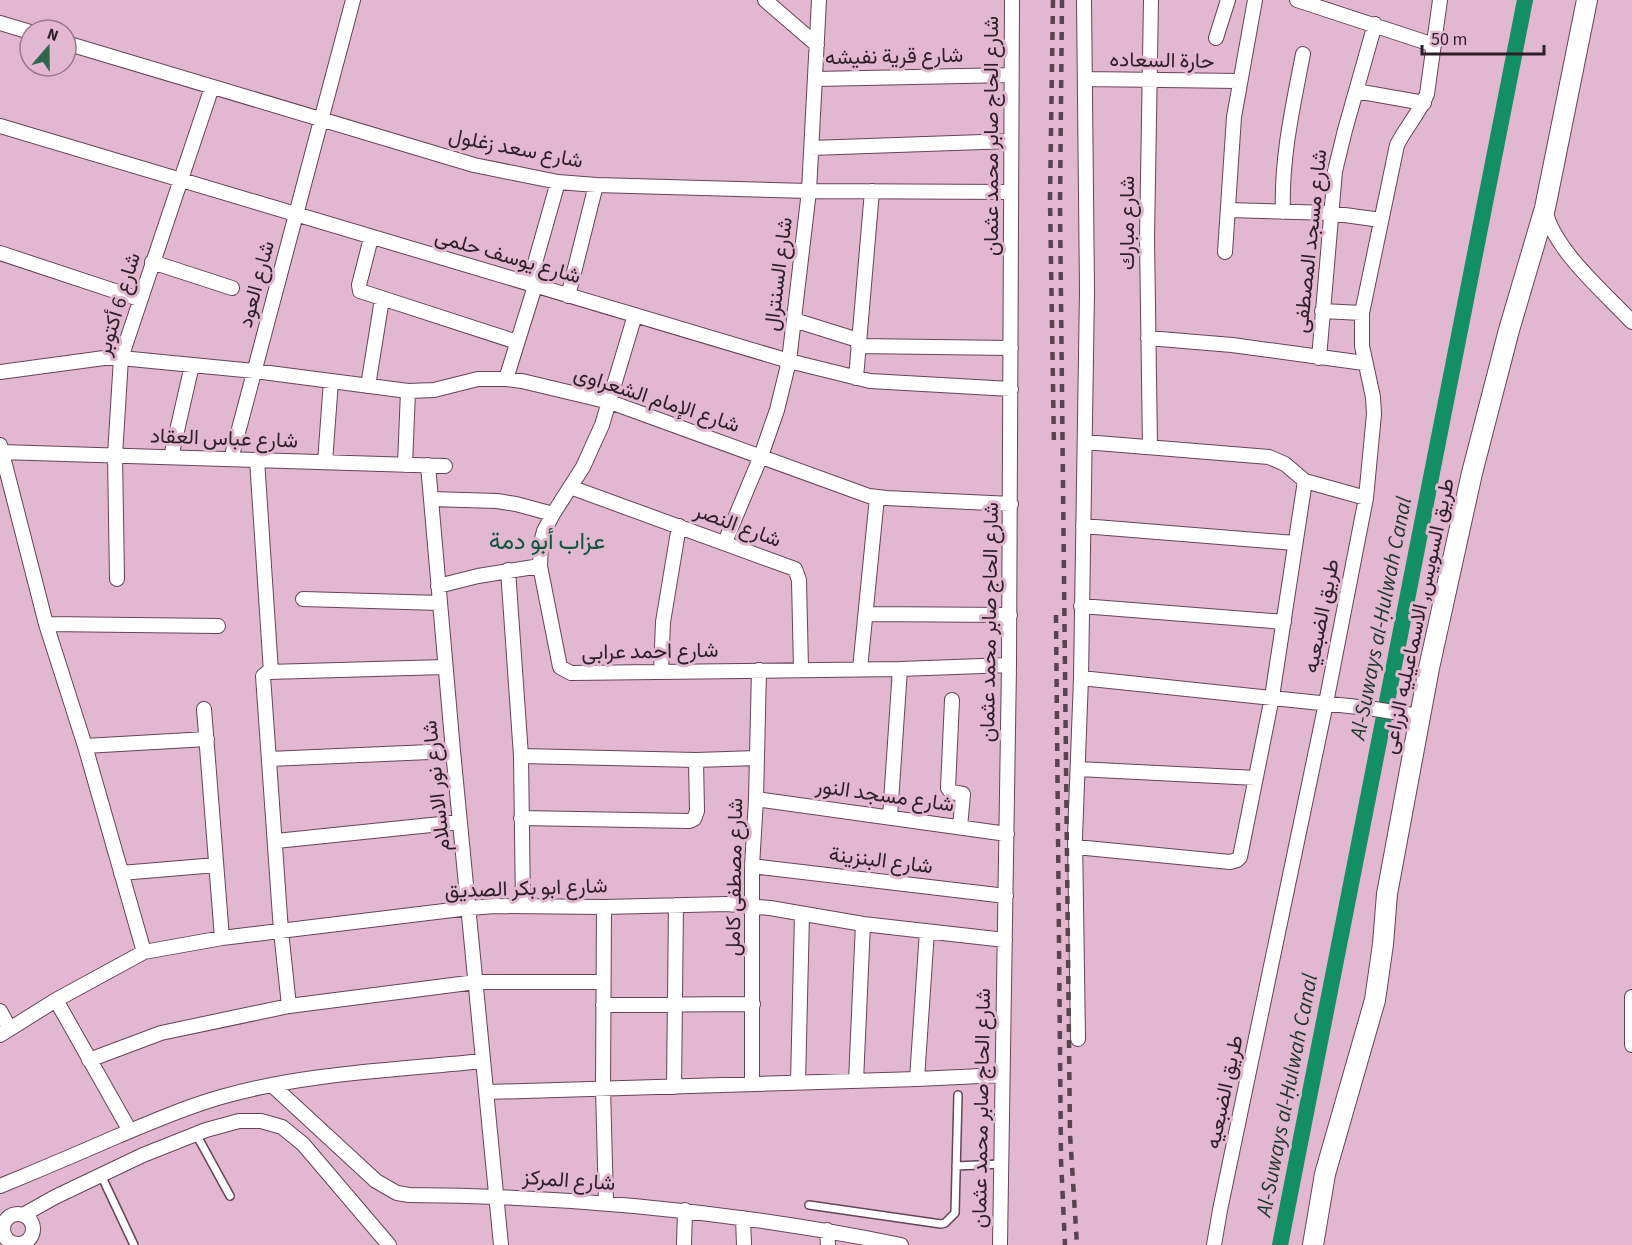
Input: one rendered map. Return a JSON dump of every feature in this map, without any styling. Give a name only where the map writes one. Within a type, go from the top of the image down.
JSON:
[{"type":"main road","name":"طريق السويس, الاسماعيليه الزراعى","points":[[1312,1245],[1325,1174],[1375,1000],[1387,894],[1419,716],[1472,473],[1509,330],[1545,208],[1587,0]]},
{"type":"street","name":"شارع العود","points":[[231,459],[353,0]]},
{"type":"street","name":"شارع السنترال","points":[[725,542],[761,456],[777,410],[789,361],[809,191],[819,0]]},
{"type":"street","name":"شارع الحاج صابر محمد عثمان","points":[[1000,1245],[1010,615],[1012,0]]},
{"type":"street","points":[[1078,1039],[1076,847],[1087,291],[1084,0]]},
{"type":"street","name":"شارع مبارك","points":[[1150,447],[1147,238],[1151,0]]},
{"type":"street","points":[[1216,38],[1228,0]]},
{"type":"street","points":[[1225,252],[1233,127],[1239,81],[1255,0]]},
{"type":"street","points":[[1297,0],[1434,45]]},
{"type":"street","name":"طريق الضبعيه","points":[[1214,1245],[1326,704],[1366,498],[1374,414],[1370,380],[1364,363],[1362,313],[1397,145],[1428,93],[1440,0]]},
{"type":"street","points":[[768,1],[817,45]]},
{"type":"street","points":[[0,23],[18,28]]},
{"type":"street","name":"شارع مسجد المصطفى","points":[[1319,358],[1330,213],[1340,151],[1375,24]]},
{"type":"street","name":"شارع سعد زغلول","points":[[78,47],[474,165],[558,182],[809,191],[1011,192]]},
{"type":"street","points":[[1283,212],[1282,171],[1303,54]]},
{"type":"street","name":"شارع قرية نفيشه","points":[[815,79],[1011,75]]},
{"type":"street","name":"حارة السعاده","points":[[1085,80],[1239,81]]},
{"type":"street","name":"شارع 6 أكتوبر","points":[[117,579],[115,456],[121,358],[212,87]]},
{"type":"street","points":[[1356,91],[1424,103]]},
{"type":"street","name":"شارع يوسف حلمى","points":[[0,126],[789,361],[870,381],[1011,389]]},
{"type":"street","points":[[811,148],[1011,141]]},
{"type":"street","points":[[506,379],[518,342],[558,182]]},
{"type":"street","points":[[568,296],[596,185]]},
{"type":"street","points":[[856,378],[872,191]]},
{"type":"street","points":[[1545,208],[1551,230],[1563,249],[1632,322]]},
{"type":"street","points":[[1228,210],[1330,213],[1381,220]]},
{"type":"street","points":[[371,238],[359,288],[363,293],[518,342]]},
{"type":"street","points":[[0,253],[140,299]]},
{"type":"street","points":[[152,262],[232,288]]},
{"type":"street","points":[[368,386],[382,299]]},
{"type":"street","points":[[1323,311],[1362,313]]},
{"type":"street","name":"شارع احمد عرابى","points":[[634,315],[610,402],[593,447],[553,513],[539,554],[558,663],[563,670],[571,673],[1009,666]]},
{"type":"street","points":[[794,320],[858,343],[1011,348]]},
{"type":"street","points":[[1149,338],[1232,345],[1364,363]]},
{"type":"street","name":"شارع الإمام الشعراوى","points":[[0,372],[104,358],[121,358],[254,371],[408,391],[434,390],[478,380],[506,379],[537,384],[610,402],[877,498],[1011,504]]},
{"type":"street","points":[[171,457],[192,365]]},
{"type":"street","points":[[325,462],[331,381]]},
{"type":"street","points":[[405,465],[408,391]]},
{"type":"street","points":[[1085,442],[1269,457],[1285,464],[1305,481],[1366,498]]},
{"type":"street","points":[[1,448],[46,624],[85,746],[144,952]]},
{"type":"street","name":"شارع عباس العقاد","points":[[1,448],[115,456],[445,466]]},
{"type":"street","points":[[256,460],[271,672]]},
{"type":"street","name":"شارع نور الاسلام","points":[[428,465],[501,1245]]},
{"type":"street","points":[[1076,847],[1234,861],[1240,857],[1272,697],[1305,481]]},
{"type":"street","name":"شارع النصر","points":[[570,487],[790,566],[798,574],[801,669]]},
{"type":"street","points":[[860,669],[877,498]]},
{"type":"street","points":[[431,499],[497,501],[553,513]]},
{"type":"street","points":[[661,672],[663,622],[679,526]]},
{"type":"street","points":[[1083,526],[1295,543]]},
{"type":"street","points":[[438,586],[508,570],[540,567]]},
{"type":"street","points":[[508,570],[521,756],[523,906]]},
{"type":"street","points":[[303,599],[440,603]]},
{"type":"street","points":[[1081,606],[1284,622]]},
{"type":"street","points":[[867,614],[1010,615]]},
{"type":"street","points":[[46,624],[218,626]]},
{"type":"street","points":[[289,1006],[281,931],[263,678],[265,674],[271,672],[446,667]]},
{"type":"street","points":[[890,817],[900,669]]},
{"type":"street","name":"شارع مصطفى كامل","points":[[752,1084],[752,866],[759,670]]},
{"type":"street","points":[[1081,678],[1272,697],[1419,716]]},
{"type":"street","points":[[952,700],[948,788],[953,793],[963,794],[960,827]]},
{"type":"street","points":[[204,709],[222,938]]},
{"type":"street","points":[[85,746],[207,739]]},
{"type":"street","points":[[269,759],[453,751]]},
{"type":"street","points":[[521,756],[696,760],[757,758]]},
{"type":"street","points":[[521,818],[689,821],[694,819],[697,811],[696,760]]},
{"type":"street","points":[[1078,769],[1256,778]]},
{"type":"street","name":"شارع مسجد النور","points":[[756,799],[1007,834]]},
{"type":"street","points":[[276,841],[460,822]]},
{"type":"street","points":[[121,873],[216,865]]},
{"type":"street","name":"شارع البنزينة","points":[[752,866],[1005,896]]},
{"type":"street","name":"شارع ابو بكر الصديق","points":[[5,1032],[56,999],[144,952],[222,938],[469,908],[727,904],[753,906],[863,924],[1005,940]]},
{"type":"street","points":[[674,1087],[673,1005],[676,905]]},
{"type":"street","points":[[604,907],[603,1088],[606,1203]]},
{"type":"street","points":[[798,1083],[802,914]]},
{"type":"street","points":[[856,1081],[863,924]]},
{"type":"street","points":[[917,1079],[927,931]]},
{"type":"street","points":[[89,1060],[161,1033],[289,1006],[476,982],[603,982]]},
{"type":"street","points":[[1632,998],[1632,1044]]},
{"type":"street","points":[[56,999],[130,1131]]},
{"type":"street","points":[[603,1005],[753,1004]]},
{"type":"street","points":[[0,1011],[5,1032]]},
{"type":"street","points":[[0,1186],[130,1131],[218,1098],[272,1085],[326,1077],[483,1061]]},
{"type":"street","points":[[488,1092],[1002,1075]]},
{"type":"street","name":"شارع المركز","points":[[272,1085],[387,1189],[397,1193],[496,1196],[685,1210],[826,1230],[902,1245]]},
{"type":"street","points":[[23,1215],[30,1221],[32,1234],[26,1241],[17,1244],[5,1236],[3,1226],[3,1221],[13,1215],[23,1215],[143,1155],[196,1134],[239,1122],[261,1121],[282,1127],[303,1144],[389,1245]]},
{"type":"street","points":[[684,1245],[685,1210]]},
{"type":"street","points":[[743,1218],[744,1245]]},
{"type":"street","points":[[826,1230],[828,1245]]},
{"type":"lane","points":[[809,1204],[945,1223],[955,1213],[958,1095]]},
{"type":"lane","points":[[196,1134],[230,1196]]},
{"type":"lane","points":[[956,1166],[1001,1164]]},
{"type":"lane","points":[[101,1175],[134,1245]]},
{"type":"waterway","name":"Al-Suways al-Ḥulwah Canal","points":[[1280,1245],[1525,0]]},
{"type":"railway","points":[[1053,0],[1050,199],[1054,447]]},
{"type":"railway","points":[[1062,0],[1060,206],[1070,1134],[1077,1245]]},
{"type":"railway","points":[[1056,615],[1061,1160],[1065,1245]]},
{"type":"district","name":"عزاب أبو دمة","points":[[547,541]]}]
